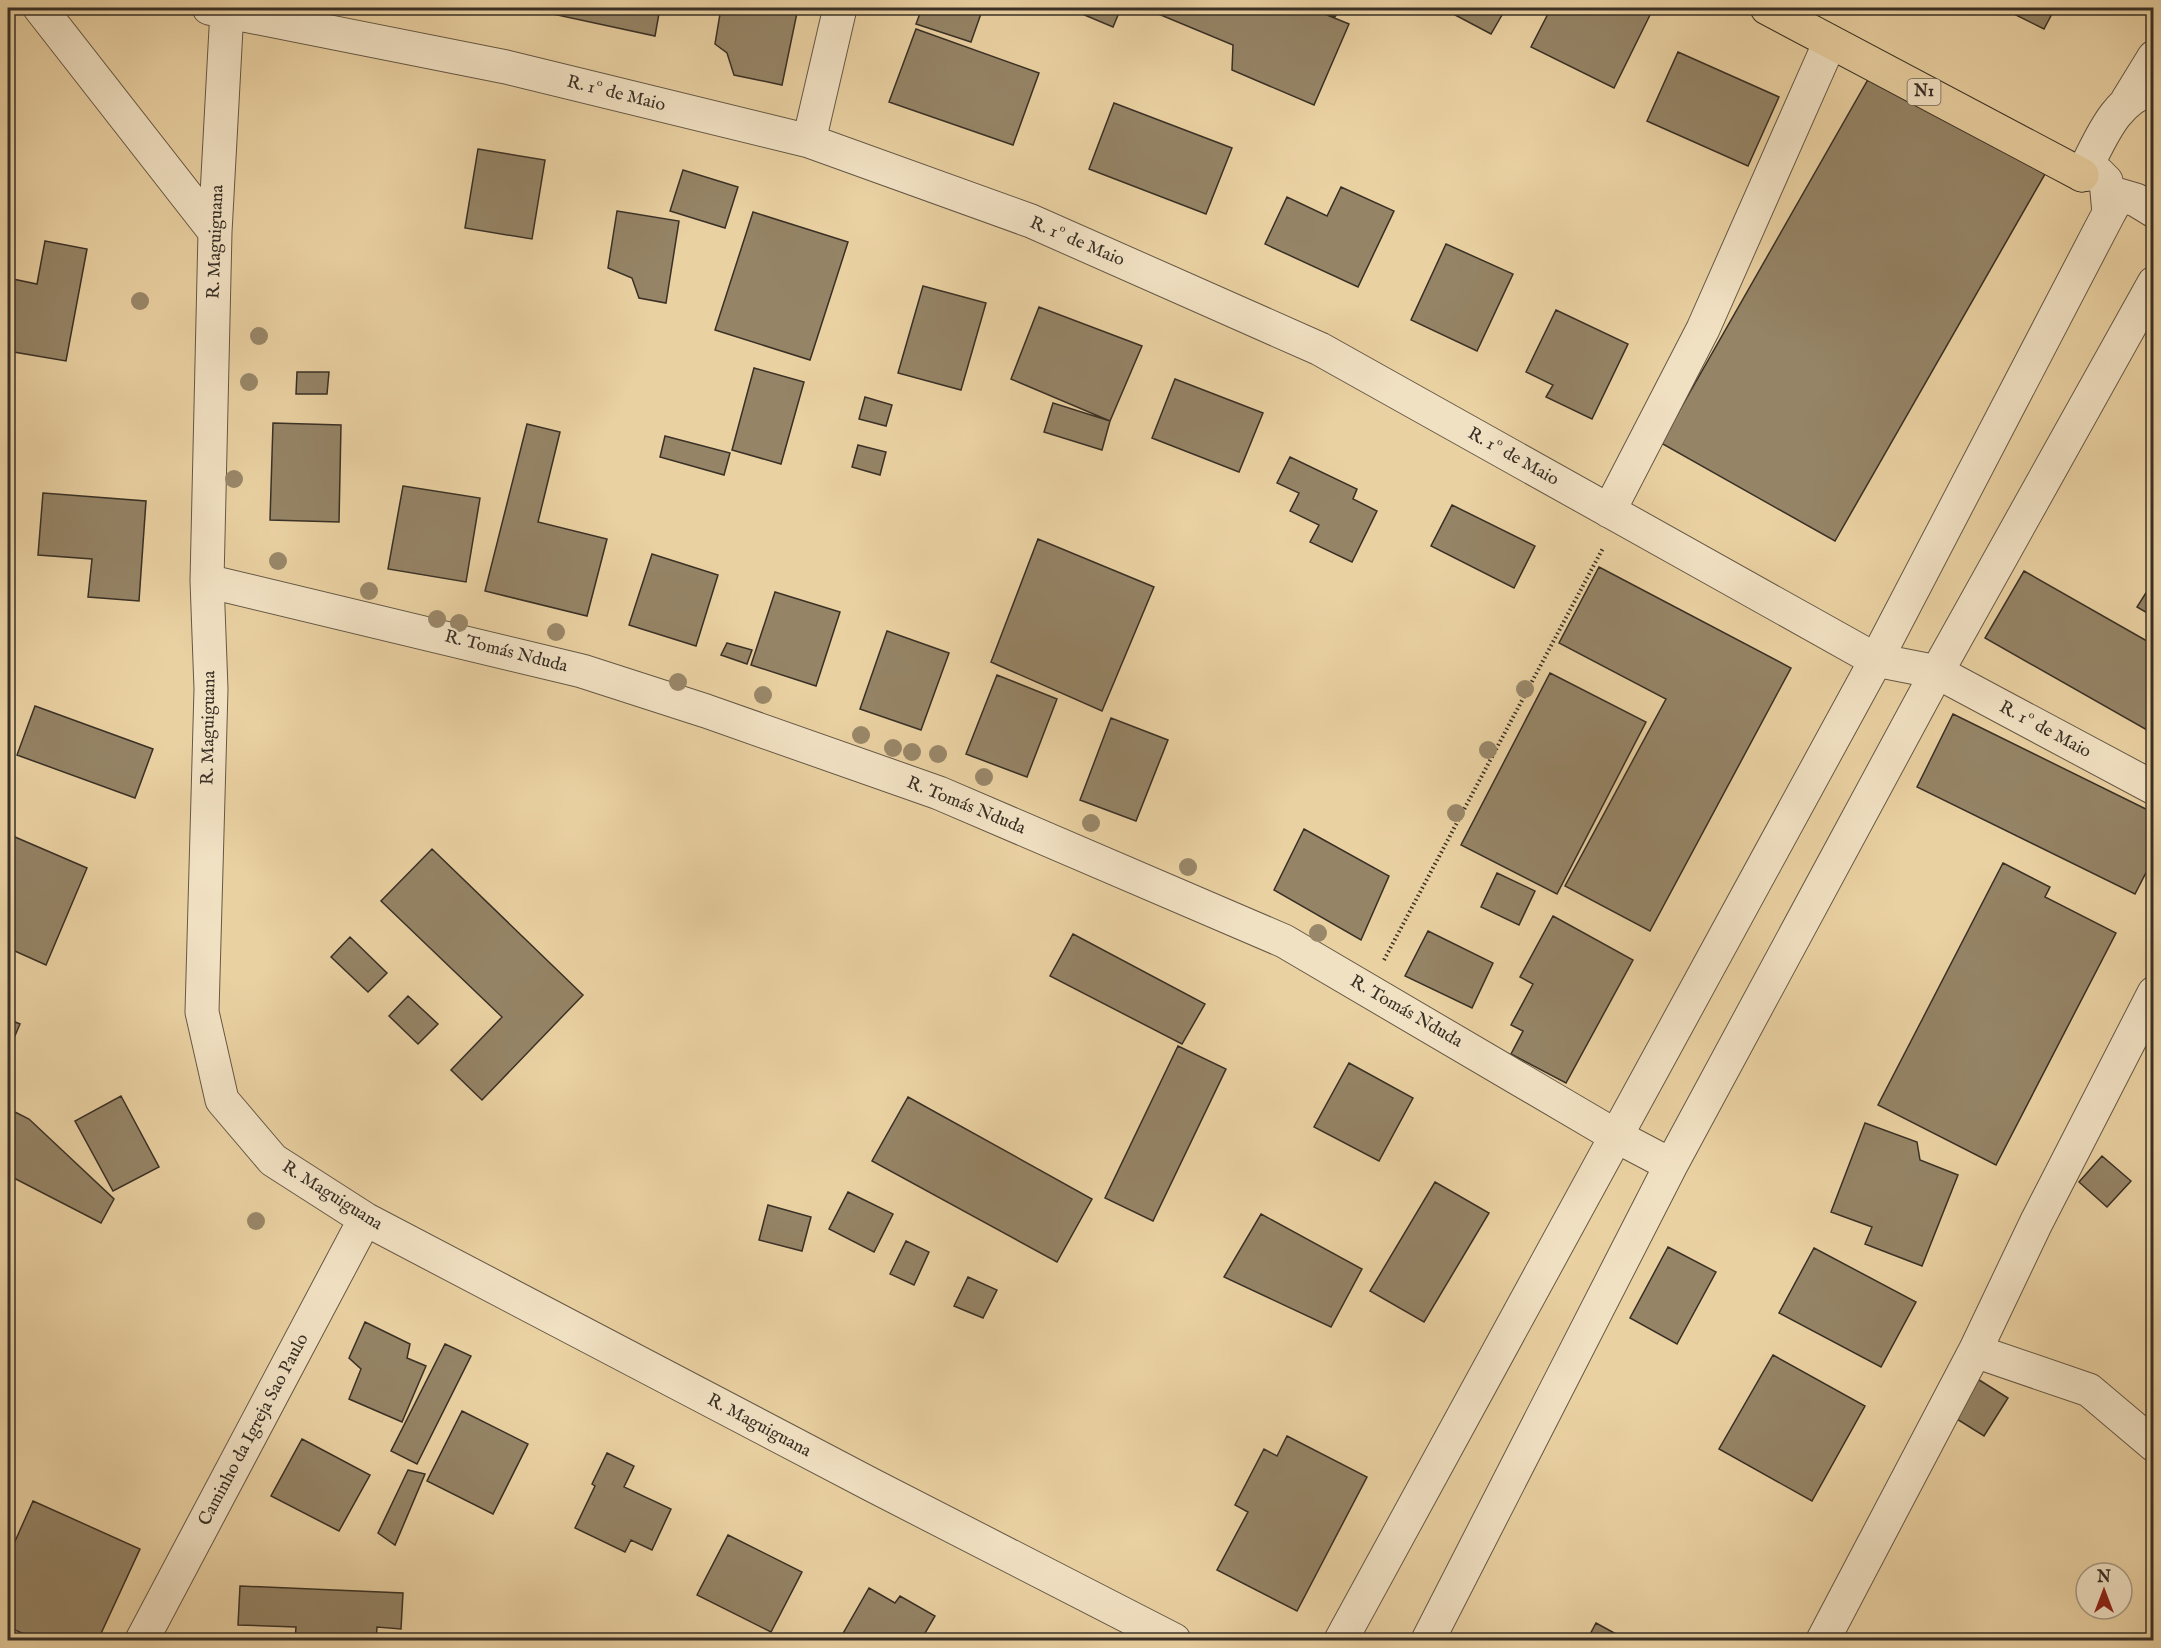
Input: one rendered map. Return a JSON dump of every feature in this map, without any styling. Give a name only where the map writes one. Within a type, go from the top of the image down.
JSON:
[{"type":"highway","name":"N1","points":[[1767,8],[2082,175]]},
{"type":"street","points":[[40,8],[215,232]]},
{"type":"street","points":[[809,141],[840,8]]},
{"type":"street","name":"R. Maguiguana","points":[[218,9],[207,581],[211,689],[202,1012],[222,1100],[273,1160],[365,1219],[1174,1641]]},
{"type":"street","name":"R. 1º de Maio","points":[[218,9],[506,67],[809,141],[1031,222],[1320,349],[1609,525],[1876,660],[1937,672],[2154,788]]},
{"type":"street","points":[[1609,525],[1703,329],[1830,42]]},
{"type":"street","points":[[2082,175],[2117,112],[2140,95],[2154,57]]},
{"type":"street","points":[[2082,175],[2098,173],[2106,180],[2109,213]]},
{"type":"street","points":[[1341,1641],[1876,660],[2109,213],[2120,195],[2136,200],[2154,211]]},
{"type":"street","points":[[1428,1641],[1671,1165],[1937,672],[2154,282]]},
{"type":"street","name":"R. Tomás Nduda","points":[[207,581],[582,671],[706,711],[939,793],[1284,941],[1616,1136],[1671,1165]]},
{"type":"street","points":[[1823,1641],[1975,1351],[2036,1223],[2154,993]]},
{"type":"street","name":"Caminho da Igreja Sao Paulo","points":[[142,1641],[365,1219]]},
{"type":"street","points":[[1975,1351],[2089,1390],[2154,1445]]},
{"type":"path","points":[[1368,990],[1609,525]]},
{"type":"building","points":[[549,8],[660,8],[655,36],[548,13]]},
{"type":"building","points":[[721,8],[798,8],[782,85],[734,75],[727,53],[715,44]]},
{"type":"building","points":[[922,8],[983,8],[971,42],[916,24]]},
{"type":"building","points":[[1068,8],[1121,8],[1113,27]]},
{"type":"building","points":[[1144,8],[1310,8],[1349,24],[1314,105],[1232,70],[1233,45]]},
{"type":"building","points":[[1315,8],[1340,8],[1335,17]]},
{"type":"building","points":[[1442,8],[1506,8],[1491,34]]},
{"type":"building","points":[[1551,8],[1638,8],[1651,13],[1614,88],[1531,47]]},
{"type":"building","points":[[2002,8],[2055,8],[2044,29]]},
{"type":"building","points":[[916,29],[1039,73],[1013,145],[889,102]]},
{"type":"building","points":[[1678,52],[1779,97],[1748,166],[1647,121]]},
{"type":"building","points":[[1870,76],[2045,174],[1835,541],[1661,443]]},
{"type":"building","points":[[1114,103],[1232,148],[1206,214],[1089,169]]},
{"type":"building","points":[[478,149],[545,160],[532,239],[465,228]]},
{"type":"building","points":[[683,170],[738,187],[725,228],[670,211]]},
{"type":"building","points":[[1341,187],[1394,211],[1358,287],[1265,244],[1287,197],[1327,216]]},
{"type":"building","points":[[617,211],[679,221],[666,303],[639,298],[632,278],[608,268]]},
{"type":"building","points":[[753,212],[848,242],[810,360],[715,330]]},
{"type":"building","points":[[45,241],[87,249],[66,361],[8,351],[8,278],[37,284]]},
{"type":"building","points":[[1446,244],[1513,274],[1477,351],[1411,320]]},
{"type":"building","points":[[923,286],[986,303],[961,390],[898,373]]},
{"type":"building","points":[[1039,307],[1142,346],[1110,421],[1011,379]]},
{"type":"building","points":[[1556,310],[1628,344],[1592,419],[1546,397],[1553,385],[1526,372]]},
{"type":"building","points":[[754,368],[804,382],[781,464],[732,450]]},
{"type":"building","points":[[297,372],[329,372],[327,394],[296,394]]},
{"type":"building","points":[[1175,379],[1263,413],[1239,472],[1152,438]]},
{"type":"building","points":[[865,397],[892,405],[886,426],[859,419]]},
{"type":"building","points":[[1053,403],[1110,421],[1102,450],[1044,432]]},
{"type":"building","points":[[273,423],[341,425],[339,522],[270,520]]},
{"type":"building","points":[[527,424],[560,432],[538,522],[607,539],[587,616],[485,591]]},
{"type":"building","points":[[665,436],[730,453],[724,475],[660,457]]},
{"type":"building","points":[[858,445],[886,452],[880,475],[852,467]]},
{"type":"building","points":[[1290,457],[1357,489],[1353,499],[1377,511],[1352,562],[1310,542],[1319,525],[1290,511],[1299,493],[1277,483]]},
{"type":"building","points":[[403,486],[480,498],[466,582],[388,569]]},
{"type":"building","points":[[43,493],[146,501],[139,601],[88,597],[92,559],[38,555]]},
{"type":"building","points":[[1452,505],[1535,546],[1514,588],[1431,546]]},
{"type":"building","points":[[1038,539],[1154,587],[1102,711],[991,662]]},
{"type":"building","points":[[652,554],[718,575],[696,646],[629,625]]},
{"type":"building","points":[[1599,567],[1791,668],[1650,931],[1565,886],[1666,699],[1559,643]]},
{"type":"building","points":[[2024,571],[2154,645],[2154,734],[1985,638]]},
{"type":"building","points":[[2154,580],[2154,617],[2137,607]]},
{"type":"building","points":[[775,592],[840,612],[816,686],[751,665]]},
{"type":"building","points":[[887,631],[949,653],[921,730],[860,709]]},
{"type":"building","points":[[727,643],[752,650],[747,664],[721,655]]},
{"type":"building","points":[[1550,673],[1646,722],[1557,894],[1461,845]]},
{"type":"building","points":[[997,675],[1057,699],[1027,777],[966,754]]},
{"type":"building","points":[[35,706],[153,749],[135,798],[17,755]]},
{"type":"building","points":[[1953,714],[2154,813],[2154,857],[2135,894],[1917,787]]},
{"type":"building","points":[[1111,718],[1168,740],[1136,821],[1080,800]]},
{"type":"building","points":[[1304,829],[1389,876],[1361,940],[1274,890]]},
{"type":"building","points":[[8,834],[87,868],[46,965],[8,948],[14,924],[8,921]]},
{"type":"building","points":[[432,849],[583,995],[482,1100],[451,1070],[502,1017],[381,901]]},
{"type":"building","points":[[2003,863],[2050,887],[2045,897],[2116,933],[1996,1165],[1878,1105]]},
{"type":"building","points":[[1497,873],[1535,891],[1519,925],[1481,907]]},
{"type":"building","points":[[1553,916],[1633,960],[1566,1083],[1511,1054],[1523,1031],[1511,1025],[1533,984],[1520,977]]},
{"type":"building","points":[[1428,931],[1493,963],[1472,1008],[1405,976]]},
{"type":"building","points":[[1073,934],[1205,1004],[1182,1044],[1050,976]]},
{"type":"building","points":[[350,937],[387,973],[368,992],[331,957]]},
{"type":"building","points":[[408,996],[438,1024],[418,1044],[389,1016]]},
{"type":"building","points":[[8,1019],[20,1024],[8,1052]]},
{"type":"building","points":[[1178,1046],[1226,1069],[1153,1221],[1105,1198]]},
{"type":"building","points":[[1349,1063],[1413,1098],[1379,1161],[1314,1127]]},
{"type":"building","points":[[121,1096],[159,1167],[113,1191],[75,1121]]},
{"type":"building","points":[[908,1097],[1092,1199],[1057,1262],[872,1161]]},
{"type":"building","points":[[11,1110],[29,1119],[114,1199],[101,1223],[8,1175],[8,1116]]},
{"type":"building","points":[[1865,1123],[1917,1142],[1920,1160],[1958,1175],[1922,1266],[1865,1244],[1872,1227],[1831,1212]]},
{"type":"building","points":[[2102,1156],[2131,1181],[2107,1207],[2079,1182]]},
{"type":"building","points":[[1435,1182],[1489,1213],[1424,1322],[1370,1291]]},
{"type":"building","points":[[848,1192],[893,1214],[874,1252],[829,1229]]},
{"type":"building","points":[[768,1205],[811,1217],[802,1251],[759,1240]]},
{"type":"building","points":[[1261,1214],[1362,1269],[1331,1327],[1224,1277]]},
{"type":"building","points":[[906,1241],[929,1252],[914,1285],[890,1274]]},
{"type":"building","points":[[1668,1247],[1716,1272],[1677,1344],[1630,1318]]},
{"type":"building","points":[[1814,1248],[1916,1302],[1881,1367],[1779,1313]]},
{"type":"building","points":[[968,1277],[997,1290],[983,1318],[954,1306]]},
{"type":"building","points":[[365,1322],[410,1344],[407,1358],[426,1366],[402,1422],[349,1399],[361,1369],[349,1358]]},
{"type":"building","points":[[445,1344],[471,1356],[417,1464],[391,1451]]},
{"type":"building","points":[[1773,1355],[1865,1406],[1812,1501],[1719,1449]]},
{"type":"building","points":[[1976,1378],[2008,1398],[1984,1436],[1952,1416]]},
{"type":"building","points":[[462,1411],[528,1444],[493,1514],[427,1481]]},
{"type":"building","points":[[1287,1436],[1367,1477],[1297,1611],[1217,1570],[1248,1512],[1235,1505],[1264,1449],[1277,1456]]},
{"type":"building","points":[[302,1439],[370,1475],[339,1531],[271,1496]]},
{"type":"building","points":[[607,1453],[634,1466],[624,1487],[671,1509],[652,1550],[631,1540],[625,1552],[575,1528],[595,1486],[592,1484]]},
{"type":"building","points":[[408,1470],[425,1474],[395,1545],[378,1533]]},
{"type":"building","points":[[33,1501],[140,1549],[98,1640],[38,1640],[8,1627],[8,1557]]},
{"type":"building","points":[[728,1535],[802,1572],[771,1632],[697,1595]]},
{"type":"building","points":[[240,1586],[403,1593],[401,1629],[377,1627],[376,1640],[295,1640],[296,1627],[238,1625]]},
{"type":"building","points":[[869,1588],[895,1603],[900,1596],[935,1616],[921,1640],[847,1640],[841,1637]]},
{"type":"building","points":[[1596,1623],[1627,1640],[1587,1640]]}]
